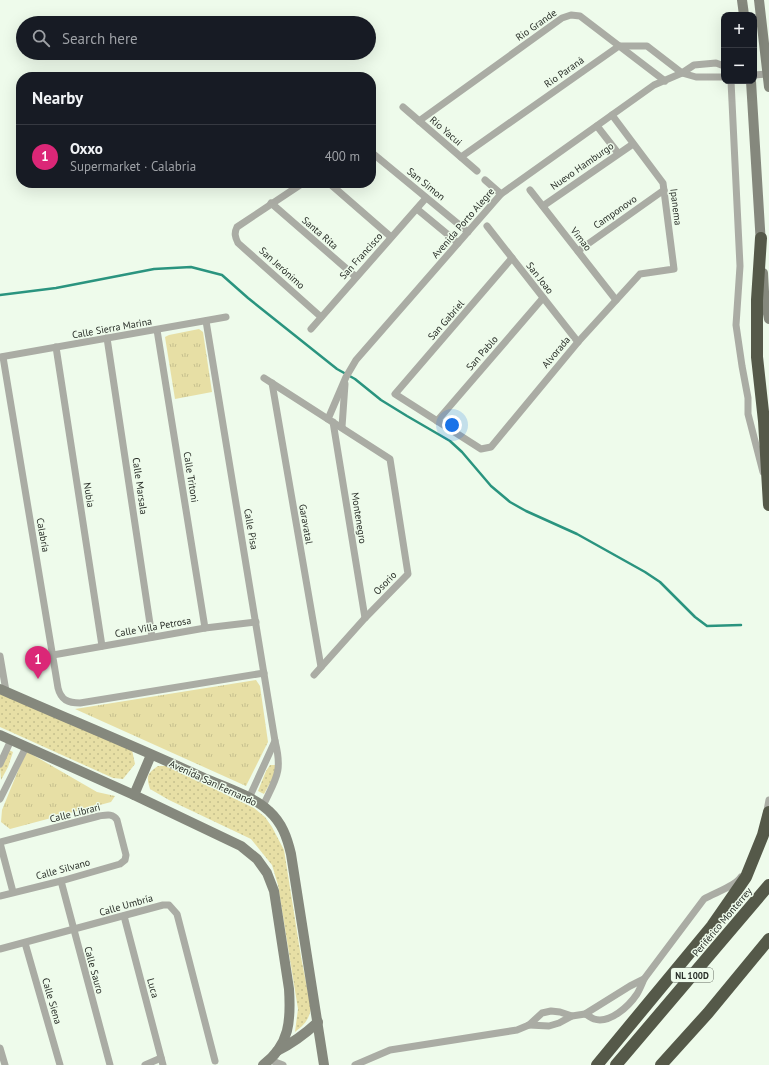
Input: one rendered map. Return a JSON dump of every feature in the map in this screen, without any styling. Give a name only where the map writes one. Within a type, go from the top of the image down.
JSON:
[{"type":"highway","points":[[761,238],[757,300],[757,357],[764,421],[769,500]]},
{"type":"highway","points":[[597,1065],[712,926],[746,877],[763,835],[769,812]]},
{"type":"highway","name":"Periférico Monterrey","points":[[616,1065],[769,885]]},
{"type":"highway","points":[[661,1065],[708,1013],[769,939]]},
{"type":"street","points":[[742,0],[744,12]]},
{"type":"street","points":[[759,0],[769,87]]},
{"type":"street","name":"Rio Grande","points":[[419,121],[562,18],[571,15],[580,16],[665,81]]},
{"type":"street","points":[[619,46],[647,46],[682,73],[696,77],[721,77]]},
{"type":"street","name":"Rio Paraná","points":[[461,157],[619,46]]},
{"type":"street","name":"Avenida Porto Alegre","points":[[331,420],[346,378],[356,360],[501,194],[654,85],[682,73],[694,64],[716,63],[721,65]]},
{"type":"street","points":[[757,75],[767,74]]},
{"type":"street","points":[[730,84],[740,266],[736,325],[748,398],[748,414],[769,500]]},
{"type":"street","points":[[751,84],[764,292],[769,319]]},
{"type":"street","name":"Rio Yacui","points":[[403,107],[477,171]]},
{"type":"street","name":"Ipanema","points":[[612,115],[663,183],[674,270],[640,274]]},
{"type":"street","points":[[597,126],[618,153]]},
{"type":"street","name":"Nuevo Hamburgo","points":[[543,206],[633,144]]},
{"type":"street","name":"San Simon","points":[[376,156],[468,232]]},
{"type":"street","points":[[485,180],[501,194]]},
{"type":"street","points":[[272,204],[295,188]]},
{"type":"street","points":[[336,188],[391,237]]},
{"type":"street","name":"Vimao","points":[[530,190],[616,300]]},
{"type":"street","name":"Camponovo","points":[[578,251],[664,190]]},
{"type":"street","name":"San Francisco","points":[[311,328],[426,198]]},
{"type":"street","name":"San Jerónimo","points":[[272,204],[237,227],[235,238],[238,243],[321,317]]},
{"type":"street","name":"Santa Rita","points":[[272,204],[356,278]]},
{"type":"street","points":[[416,209],[458,243]]},
{"type":"street","name":"San Joao","points":[[487,226],[578,342]]},
{"type":"street","name":"San Gabriel","points":[[437,421],[395,394],[512,258]]},
{"type":"street","name":"Alvorada","points":[[437,421],[481,449],[491,447],[578,342],[640,274]]},
{"type":"street","name":"San Pablo","points":[[437,421],[543,298]]},
{"type":"street","name":"Calle Sierra Marina","points":[[1,357],[226,317]]},
{"type":"street","name":"Calle Pisa","points":[[206,321],[275,741],[279,755],[279,772],[263,806]]},
{"type":"street","name":"Calle Tritoni","points":[[156,330],[205,628]]},
{"type":"street","name":"Calle Marsala","points":[[107,338],[152,637]]},
{"type":"street","name":"Nubia","points":[[56,347],[102,646]]},
{"type":"street","name":"Calabria","points":[[1,357],[58,688],[61,696],[72,704],[264,673]]},
{"type":"street","points":[[264,378],[342,427],[346,378]]},
{"type":"street","name":"Garavatal","points":[[272,383],[321,667]]},
{"type":"street","name":"Montenegro","points":[[331,420],[365,618]]},
{"type":"street","name":"Osorio","points":[[314,675],[365,618],[408,574],[390,459],[342,427]]},
{"type":"street","name":"Calle Villa Petrosa","points":[[53,655],[205,628],[256,622]]},
{"type":"street","points":[[0,656],[3,690]]},
{"type":"street","name":"Avenida San Fernando","points":[[3,690],[248,798],[263,806],[278,821],[287,839],[324,1065]]},
{"type":"street","points":[[0,735],[134,795],[240,846],[258,859],[267,873],[274,891],[290,989],[289,1028],[277,1051],[266,1063]]},
{"type":"street","points":[[0,764],[12,740]]},
{"type":"street","points":[[248,798],[275,741]]},
{"type":"street","points":[[1,798],[26,747]]},
{"type":"street","points":[[134,795],[151,755]]},
{"type":"street","points":[[585,1014],[594,1019],[601,1020],[617,1014],[626,1007],[637,994],[644,979],[704,899],[740,880],[764,822],[769,800]]},
{"type":"street","name":"Calle Librari","points":[[0,843],[99,816],[109,815],[115,817],[117,820],[126,855]]},
{"type":"street","points":[[0,843],[13,892]]},
{"type":"street","name":"Calle Silvano","points":[[0,896],[61,881],[120,864],[125,860],[126,855]]},
{"type":"street","name":"Calle Sauro","points":[[61,881],[110,1065]]},
{"type":"street","name":"Calle Umbría","points":[[0,949],[163,905],[169,905],[177,914],[215,1061]]},
{"type":"street","name":"Luca","points":[[124,916],[162,1062]]},
{"type":"street","name":"Calle Siena","points":[[24,943],[60,1065]]},
{"type":"street","points":[[529,1025],[550,1026],[572,1016],[585,1014],[644,979]]},
{"type":"street","points":[[355,1065],[390,1050],[517,1030],[529,1025],[542,1013],[560,1012],[572,1016]]},
{"type":"street","points":[[277,1051],[292,1044],[318,1022]]},
{"type":"street","points":[[0,1048],[5,1065]]},
{"type":"street","points":[[145,1065],[162,1062]]},
{"type":"street","points":[[266,1063],[283,1065]]},
{"type":"green space","points":[[199,329],[203,332],[212,392],[175,399],[165,337]]},
{"type":"green space","points":[[256,680],[260,686],[268,742],[246,786],[75,709]]},
{"type":"green space","points":[[0,693],[132,750],[135,764],[123,779],[113,778],[0,727]]},
{"type":"green space","points":[[9,750],[13,752],[8,767],[1,780],[0,767]]},
{"type":"green space","points":[[26,751],[97,792],[115,796],[111,802],[10,829],[1,822],[2,810]]},
{"type":"green space","points":[[270,765],[275,765],[275,774],[264,794],[258,791]]},
{"type":"green space","points":[[158,766],[167,766],[254,808],[265,817],[284,850],[301,957],[311,1008],[306,1022],[295,1032],[298,1009],[278,885],[272,865],[251,839],[169,800],[150,789],[148,776]]},
{"type":"waterway","points":[[0,295],[56,288],[154,269],[191,267],[222,275],[248,298],[337,369],[355,379],[381,400],[450,441],[462,452],[491,486],[510,502],[526,511],[577,534],[645,572],[660,582],[695,617],[707,626],[741,625]]},
{"type":"place","name":"Oxxo","points":[[38,679]]}]
